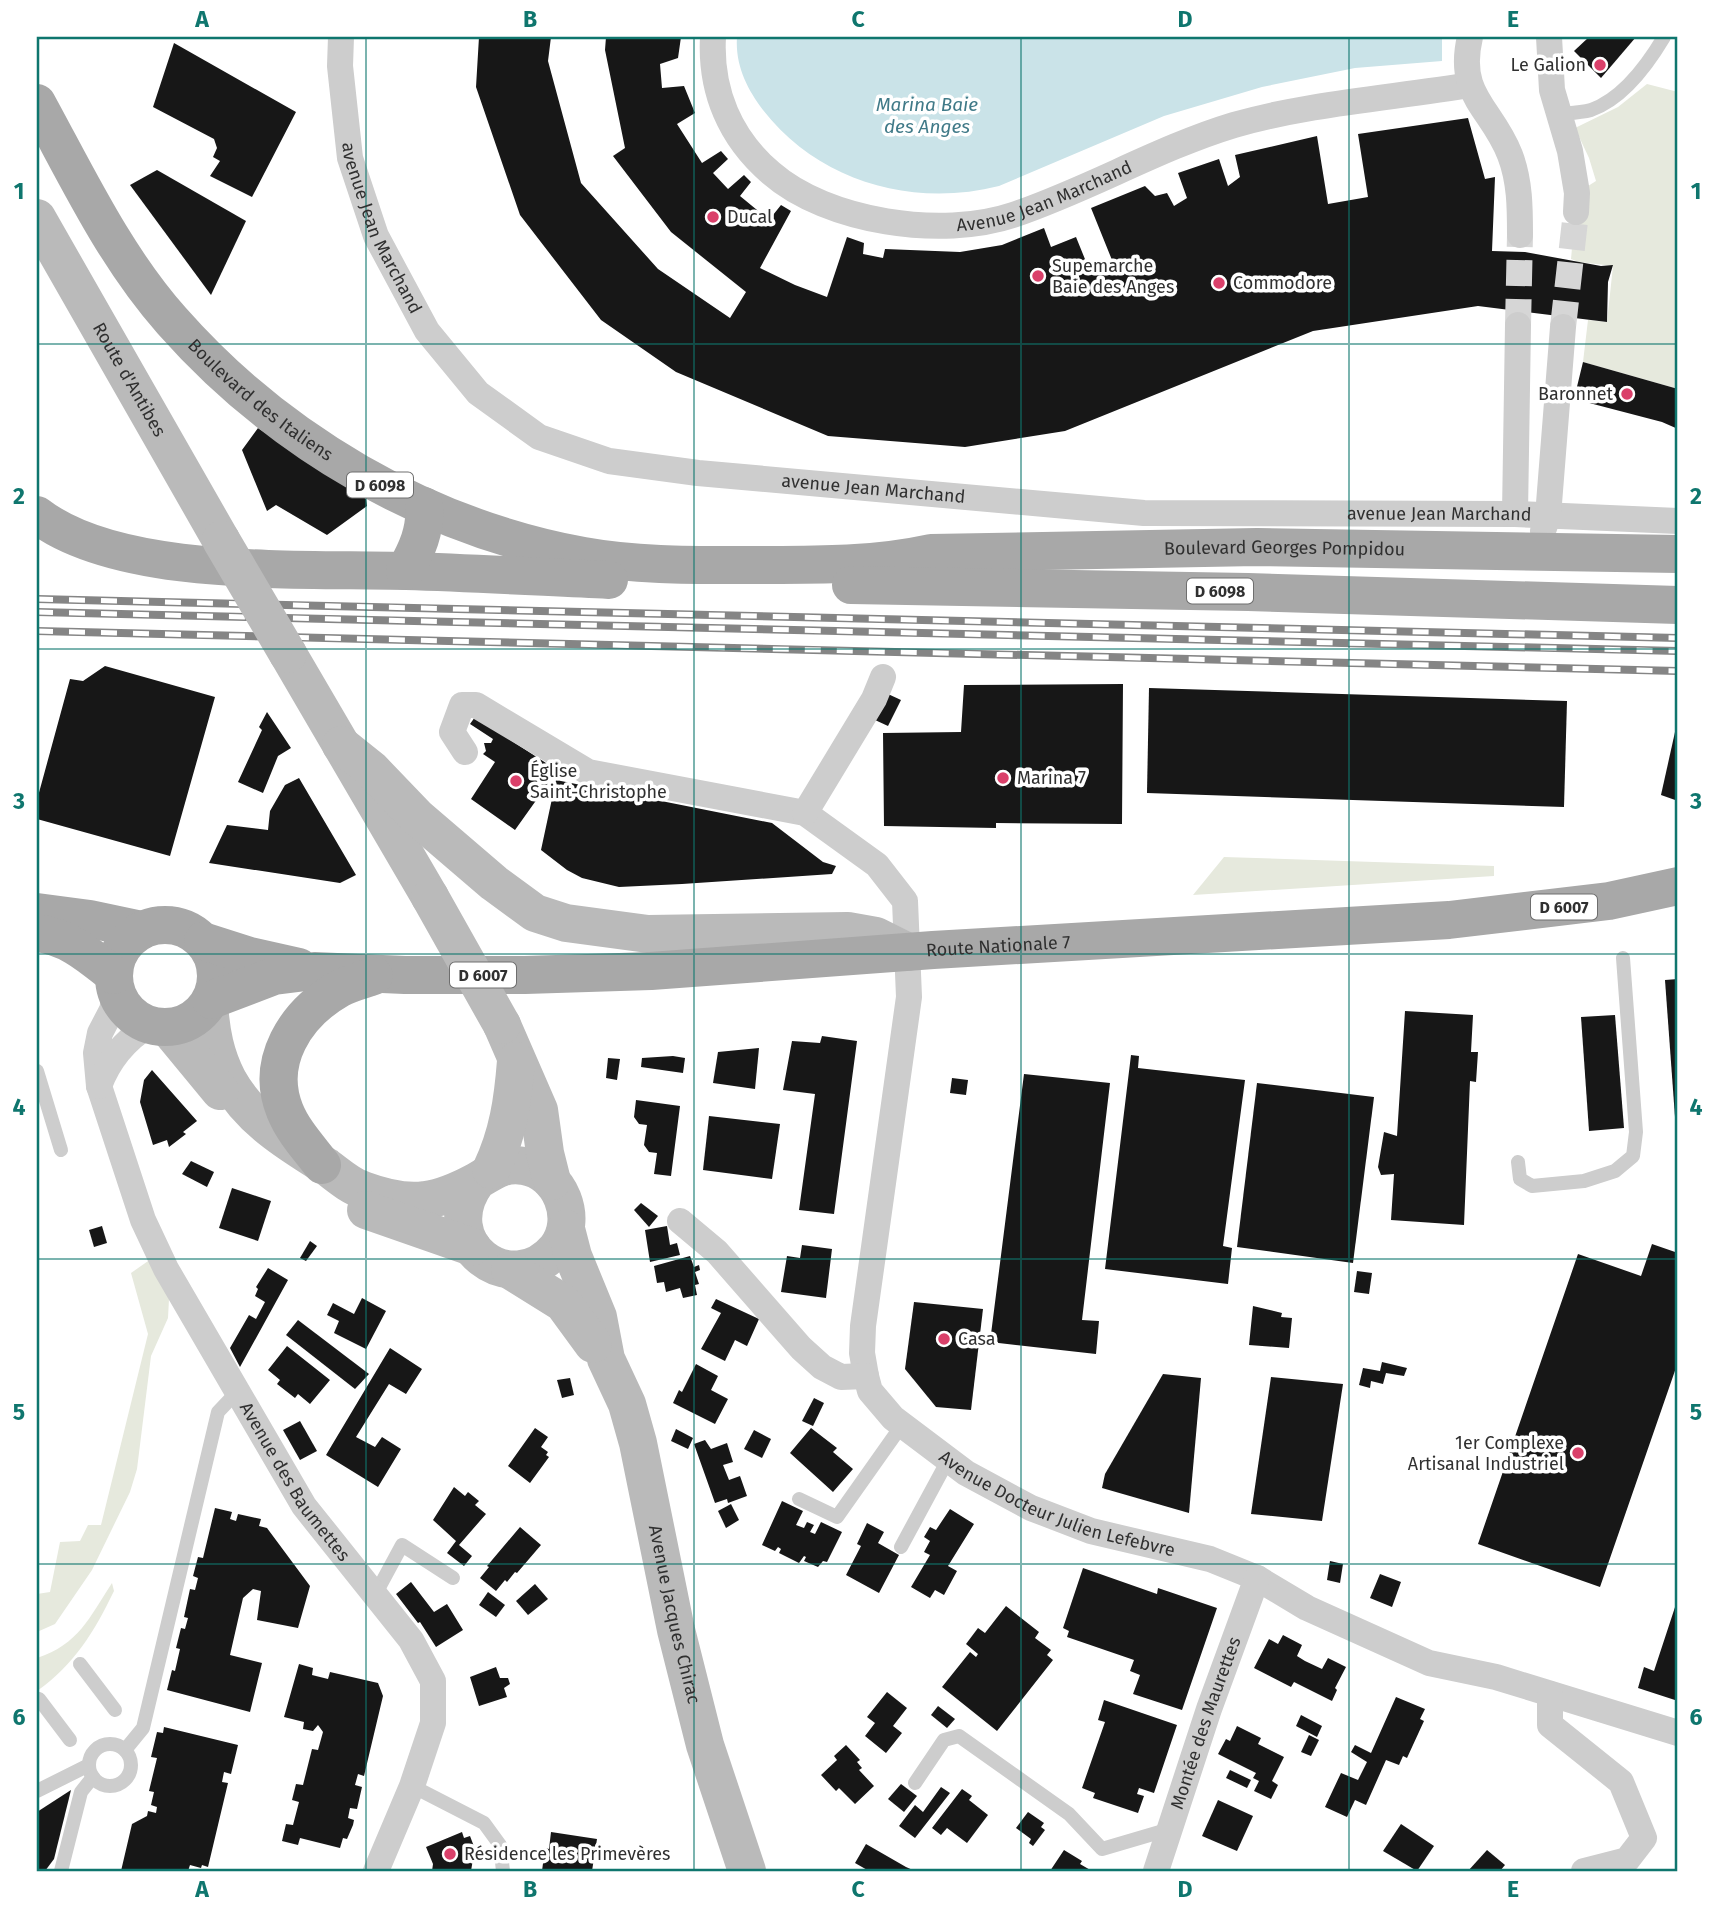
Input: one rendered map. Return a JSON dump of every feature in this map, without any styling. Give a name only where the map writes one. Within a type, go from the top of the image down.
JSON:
[{"type":"main road","name":"Boulevard des Italiens","points":[[37,103],[107,230],[171,320],[265,411],[372,481],[476,527],[529,544],[584,556],[668,565],[805,565],[893,573]]},
{"type":"main road","name":"Route d'Antibes","points":[[37,218],[430,897],[509,1040],[539,1110],[552,1181]]},
{"type":"main road","points":[[405,571],[418,547],[426,519],[424,506]]},
{"type":"main road","name":"D 6098","points":[[37,515],[85,541],[163,561],[304,570],[405,571],[648,582],[893,573],[1678,605]]},
{"type":"main road","name":"Boulevard Georges Pompidou","points":[[893,573],[931,553],[1243,548],[1678,554]]},
{"type":"main road","points":[[1457,597],[1498,583],[1519,569],[1536,552]]},
{"type":"main road","points":[[341,745],[371,769],[427,826],[494,883],[535,913],[566,923],[648,934],[848,932],[876,936],[908,952]]},
{"type":"main road","name":"Route Nationale 7","points":[[210,1002],[274,976],[314,971],[525,975],[651,971],[1213,925],[1476,917],[1609,901],[1678,886]]},
{"type":"main road","points":[[37,912],[142,930]]},
{"type":"main road","points":[[37,933],[63,938],[79,947],[115,984],[124,1006],[135,1018],[159,1026],[184,1024],[198,1016],[210,1002],[216,985],[216,970],[212,954],[191,932],[176,926],[159,925],[142,930],[122,949],[115,984]]},
{"type":"main road","name":"Route Nationale 7","points":[[203,942],[314,971]]},
{"type":"main road","points":[[322,1165],[285,1111],[278,1083],[279,1065],[286,1042],[304,1016],[340,989],[382,974]]},
{"type":"main road","points":[[210,1002],[213,1045],[229,1082],[253,1114],[287,1141],[360,1189],[399,1199],[425,1200],[448,1194],[484,1176],[507,1165],[539,1171],[552,1181],[562,1195],[566,1212],[566,1229],[558,1246],[545,1260],[528,1268],[510,1270],[486,1261],[472,1247],[463,1225],[463,1209],[468,1194],[484,1176],[500,1151],[511,1115],[509,1040]]},
{"type":"main road","points":[[159,1026],[264,1140],[310,1178],[362,1209],[472,1247]]},
{"type":"main road","name":"Avenue Jacques Chirac","points":[[566,1229],[573,1256],[598,1317],[607,1359],[627,1404],[638,1443],[676,1630],[705,1745],[747,1871]]},
{"type":"main road","name":"Avenue Jacques Chirac","points":[[510,1270],[563,1303],[583,1332],[607,1359]]},
{"type":"street","name":"avenue Jean Marchand","points":[[341,37],[340,66],[350,158],[376,236],[427,331],[478,393],[539,437],[609,461],[698,474],[1144,513],[1515,513],[1678,521]]},
{"type":"street","name":"Avenue Jean Marchand","points":[[713,37],[718,96],[735,133],[757,160],[799,194],[869,219],[904,223],[956,225],[1011,216],[1129,165],[1234,125],[1339,102],[1385,99],[1470,85]]},
{"type":"street","points":[[1470,37],[1466,62],[1470,85],[1510,154],[1518,183],[1520,235]]},
{"type":"street","points":[[1550,37],[1552,90],[1570,150],[1577,193],[1576,212]]},
{"type":"street","points":[[1456,552],[1515,513],[1518,325]]},
{"type":"street","points":[[1536,552],[1548,516],[1563,327]]},
{"type":"street","points":[[37,541],[85,541]]},
{"type":"street","points":[[464,752],[452,732],[462,705],[476,705],[587,772],[805,813],[874,699],[883,677]]},
{"type":"street","name":"Avenue Docteur Julien Lefebvre","points":[[805,813],[877,865],[905,901],[909,997],[863,1326],[862,1353],[870,1391],[893,1418],[965,1473],[1031,1508],[1091,1531],[1210,1559],[1257,1578],[1307,1608],[1429,1663],[1496,1677],[1678,1733]]},
{"type":"street","name":"Avenue des Baumettes","points":[[115,984],[96,1053],[100,1086],[143,1220],[166,1269],[304,1506],[411,1640],[433,1681],[433,1723],[412,1786],[376,1871]]},
{"type":"street","points":[[100,1086],[105,1069],[132,1035],[159,1026]]},
{"type":"street","points":[[680,1221],[718,1252],[801,1348],[822,1367],[841,1377],[866,1376]]},
{"type":"street","name":"Montée des Maurettes","points":[[1156,1871],[1209,1709],[1257,1578]]},
{"type":"street","points":[[1550,1693],[1550,1725],[1621,1782],[1644,1838],[1627,1860],[1584,1871]]},
{"type":"lane","points":[[1558,114],[1591,110],[1609,100],[1631,80],[1664,37]]},
{"type":"lane","points":[[1518,1161],[1520,1179],[1532,1186],[1584,1181],[1615,1171],[1633,1156],[1636,1132],[1623,958]]},
{"type":"lane","points":[[37,1071],[61,1150]]},
{"type":"lane","points":[[125,1750],[143,1728],[218,1412],[237,1392]]},
{"type":"lane","points":[[799,1499],[837,1517],[902,1425]]},
{"type":"lane","points":[[901,1547],[948,1460]]},
{"type":"lane","points":[[374,1595],[402,1545],[453,1578]]},
{"type":"lane","points":[[80,1664],[114,1710]]},
{"type":"lane","points":[[39,1699],[70,1740]]},
{"type":"lane","points":[[915,1783],[944,1740],[959,1736],[1069,1814],[1102,1849],[1170,1829]]},
{"type":"lane","points":[[61,1871],[81,1792],[91,1771],[94,1752],[99,1747],[112,1744],[125,1750],[131,1763],[128,1776],[111,1786],[98,1782],[91,1771]]},
{"type":"lane","points":[[37,1791],[91,1771]]},
{"type":"lane","points":[[412,1786],[484,1823],[500,1845],[503,1871]]},
{"type":"shaded area","points":[[1647,84],[1678,92],[1678,389],[1583,362],[1588,320],[1607,322],[1613,266],[1571,259],[1577,193],[1596,181],[1575,128],[1618,107]]},
{"type":"shaded area","points":[[1224,857],[1494,866],[1494,876],[1193,895]]},
{"type":"shaded area","points":[[151,1259],[169,1299],[168,1318],[151,1356],[137,1469],[130,1492],[92,1570],[55,1624],[37,1632],[37,1594],[50,1592],[60,1542],[80,1541],[88,1525],[101,1525],[148,1334],[131,1273]]},
{"type":"shaded area","points":[[112,1583],[114,1591],[82,1646],[62,1670],[37,1691],[37,1658],[63,1645],[82,1628]]},
{"type":"water","name":"Marina Baie des Anges","points":[[737,37],[1442,37],[1442,61],[1355,68],[1262,87],[1164,116],[999,186],[934,194],[901,191],[870,183],[811,155],[786,135],[752,94],[740,67]]},
{"type":"building","name":"Commodore","points":[[479,37],[551,37],[548,61],[581,183],[658,269],[730,318],[746,292],[671,232],[613,156],[625,148],[605,50],[606,37],[681,37],[678,58],[660,64],[662,88],[684,86],[695,113],[677,124],[702,163],[721,151],[728,159],[713,173],[728,189],[744,175],[751,182],[740,196],[769,220],[781,205],[791,211],[760,268],[827,297],[847,237],[864,243],[863,254],[883,258],[885,249],[960,252],[1002,245],[1044,228],[1051,247],[1076,237],[1091,274],[1114,265],[1091,208],[1145,186],[1155,196],[1167,193],[1174,206],[1187,198],[1178,173],[1219,159],[1228,186],[1240,177],[1235,155],[1317,136],[1328,204],[1368,197],[1358,134],[1468,118],[1485,179],[1495,177],[1492,251],[1525,252],[1601,266],[1613,265],[1608,282],[1607,322],[1478,306],[1313,331],[1065,431],[965,447],[828,436],[676,372],[601,320],[520,215],[476,87]]},
{"type":"building","name":"Le Galion","points":[[1589,37],[1636,37],[1601,78],[1574,51]]},
{"type":"building","points":[[174,43],[296,112],[252,197],[210,176],[220,161],[213,157],[217,148],[214,139],[153,107]]},
{"type":"building","points":[[157,170],[246,221],[211,295],[130,185]]},
{"type":"building","name":"Baronnet","points":[[1583,362],[1678,389],[1678,429],[1662,422],[1574,399]]},
{"type":"building","points":[[258,428],[366,499],[367,506],[327,535],[276,505],[267,511],[242,450]]},
{"type":"building","points":[[105,666],[215,697],[170,856],[37,819],[37,800],[70,679],[83,681]]},
{"type":"building","name":"Marina 7","points":[[1123,684],[1122,824],[996,823],[996,828],[884,826],[883,733],[961,732],[964,685]]},
{"type":"building","points":[[1149,688],[1567,701],[1564,807],[1147,793]]},
{"type":"building","points":[[888,694],[901,700],[888,726],[875,720]]},
{"type":"building","points":[[267,712],[291,748],[278,756],[263,793],[238,782],[262,730],[259,727]]},
{"type":"building","name":"Église Saint-Christophe","points":[[475,717],[546,763],[562,764],[515,830],[471,799],[495,762],[483,754],[486,751],[484,743],[491,743],[493,739],[470,724]]},
{"type":"building","points":[[1678,723],[1678,801],[1661,795]]},
{"type":"building","points":[[299,778],[356,875],[340,883],[209,863],[227,825],[268,830],[270,811],[285,785]]},
{"type":"building","points":[[556,780],[772,823],[823,862],[836,866],[832,874],[619,887],[582,878],[541,850]]},
{"type":"building","points":[[1678,979],[1678,1116],[1675,1117],[1665,980]]},
{"type":"building","points":[[1405,1011],[1473,1015],[1471,1052],[1478,1052],[1476,1082],[1470,1081],[1464,1225],[1391,1220],[1394,1174],[1381,1175],[1378,1167],[1384,1132],[1397,1136]]},
{"type":"building","points":[[1615,1015],[1624,1128],[1589,1131],[1581,1017]]},
{"type":"building","points":[[822,1036],[857,1041],[834,1214],[799,1210],[815,1094],[783,1090],[792,1041],[820,1043]]},
{"type":"building","points":[[759,1048],[755,1089],[713,1083],[718,1052]]},
{"type":"building","points":[[1131,1055],[1139,1056],[1138,1068],[1245,1080],[1223,1246],[1232,1248],[1228,1284],[1105,1269]]},
{"type":"building","points":[[608,1058],[620,1059],[617,1080],[606,1078]]},
{"type":"building","points":[[642,1058],[685,1058],[683,1073],[641,1067]]},
{"type":"building","points":[[152,1070],[197,1121],[169,1147],[167,1140],[153,1145],[140,1102],[144,1080]]},
{"type":"building","points":[[1024,1074],[1110,1083],[1082,1320],[1099,1321],[1096,1354],[990,1342]]},
{"type":"building","points":[[952,1078],[968,1080],[966,1095],[950,1093]]},
{"type":"building","points":[[1257,1083],[1374,1097],[1353,1263],[1237,1247]]},
{"type":"building","points":[[636,1100],[680,1106],[671,1176],[654,1174],[657,1153],[649,1152],[644,1145],[647,1125],[639,1124],[634,1117]]},
{"type":"building","points":[[709,1116],[780,1124],[772,1179],[703,1170]]},
{"type":"building","points":[[191,1161],[214,1172],[207,1187],[182,1174]]},
{"type":"building","points":[[232,1188],[271,1201],[258,1241],[219,1228]]},
{"type":"building","points":[[641,1203],[658,1216],[649,1227],[634,1210]]},
{"type":"building","points":[[102,1226],[107,1243],[94,1247],[89,1230]]},
{"type":"building","points":[[667,1226],[670,1245],[677,1243],[680,1255],[650,1262],[645,1230]]},
{"type":"building","points":[[310,1241],[317,1246],[306,1261],[300,1258]]},
{"type":"building","name":"1er Complexe Artisanal Industriel","points":[[1652,1244],[1678,1253],[1678,1362],[1600,1587],[1478,1544],[1578,1254],[1641,1276]]},
{"type":"building","points":[[802,1245],[832,1249],[826,1298],[781,1292],[787,1256],[800,1258]]},
{"type":"building","points":[[690,1256],[694,1267],[699,1265],[700,1270],[695,1272],[699,1284],[695,1285],[697,1295],[683,1298],[680,1288],[666,1292],[664,1282],[657,1283],[654,1266]]},
{"type":"building","points":[[268,1268],[288,1280],[240,1367],[230,1348],[249,1315],[256,1319],[265,1302],[255,1296],[258,1289],[256,1287]]},
{"type":"building","points":[[1357,1271],[1372,1273],[1369,1294],[1354,1292]]},
{"type":"building","points":[[362,1298],[386,1311],[366,1349],[334,1333],[339,1321],[327,1315],[333,1303],[354,1314]]},
{"type":"building","points":[[716,1299],[759,1319],[747,1346],[735,1340],[725,1361],[701,1349],[721,1313],[711,1308]]},
{"type":"building","name":"Casa","points":[[914,1302],[983,1309],[971,1410],[936,1407],[905,1369]]},
{"type":"building","points":[[1253,1306],[1282,1313],[1281,1317],[1292,1318],[1289,1348],[1249,1345]]},
{"type":"building","points":[[298,1320],[369,1374],[355,1389],[286,1335]]},
{"type":"building","points":[[287,1346],[330,1380],[310,1404],[298,1394],[295,1398],[277,1384],[280,1380],[268,1370]]},
{"type":"building","points":[[390,1348],[422,1369],[406,1394],[389,1384],[356,1437],[375,1447],[382,1437],[401,1449],[378,1487],[326,1455]]},
{"type":"building","points":[[1382,1362],[1407,1368],[1404,1376],[1386,1373],[1383,1384],[1371,1381],[1370,1388],[1359,1385],[1363,1368],[1380,1371]]},
{"type":"building","points":[[696,1364],[718,1376],[711,1390],[728,1399],[715,1424],[673,1403],[679,1390],[682,1392]]},
{"type":"building","points":[[1163,1374],[1201,1378],[1189,1513],[1102,1488],[1105,1474]]},
{"type":"building","points":[[1271,1377],[1343,1384],[1322,1521],[1251,1514]]},
{"type":"building","points":[[570,1378],[574,1395],[562,1398],[557,1380]]},
{"type":"building","points":[[814,1398],[824,1403],[813,1426],[802,1421]]},
{"type":"building","points":[[300,1421],[317,1451],[300,1460],[283,1430]]},
{"type":"building","points":[[535,1428],[548,1437],[541,1447],[548,1452],[546,1455],[549,1457],[530,1483],[508,1466]]},
{"type":"building","points":[[811,1428],[837,1448],[833,1452],[853,1469],[833,1492],[790,1453]]},
{"type":"building","points":[[676,1429],[693,1438],[688,1449],[671,1441]]},
{"type":"building","points":[[754,1430],[771,1439],[762,1458],[744,1449]]},
{"type":"building","points":[[705,1440],[711,1449],[727,1443],[733,1462],[723,1465],[729,1480],[740,1476],[747,1496],[728,1503],[727,1499],[715,1503],[694,1444]]},
{"type":"building","points":[[454,1487],[465,1496],[468,1492],[479,1501],[475,1505],[486,1514],[459,1545],[472,1556],[464,1566],[447,1553],[456,1541],[433,1520]]},
{"type":"building","points":[[782,1501],[803,1511],[796,1525],[804,1528],[807,1522],[814,1525],[810,1532],[815,1534],[821,1522],[842,1532],[827,1562],[823,1561],[818,1567],[804,1561],[804,1556],[799,1563],[779,1553],[781,1549],[778,1547],[775,1551],[762,1545]]},
{"type":"building","points":[[731,1504],[739,1520],[726,1528],[718,1511]]},
{"type":"building","points":[[215,1508],[232,1512],[230,1519],[236,1521],[238,1514],[261,1519],[259,1526],[267,1528],[310,1586],[298,1628],[257,1620],[261,1591],[253,1589],[243,1598],[230,1655],[262,1663],[250,1712],[167,1690],[180,1649],[176,1648],[181,1628],[185,1629],[188,1618],[184,1617],[190,1589],[195,1590],[198,1578],[193,1576],[198,1557],[203,1558]]},
{"type":"building","points":[[950,1509],[974,1524],[948,1566],[957,1571],[944,1595],[935,1590],[930,1598],[911,1587],[930,1555],[924,1552],[930,1541],[924,1537],[930,1527],[936,1530]]},
{"type":"building","points":[[867,1523],[884,1532],[878,1543],[899,1555],[879,1593],[846,1575],[861,1546],[857,1544]]},
{"type":"building","points":[[520,1527],[541,1545],[517,1573],[507,1582],[505,1580],[496,1591],[480,1578]]},
{"type":"building","points":[[1330,1561],[1343,1564],[1340,1583],[1327,1580]]},
{"type":"building","points":[[1083,1568],[1157,1594],[1158,1588],[1217,1608],[1182,1710],[1133,1694],[1140,1675],[1130,1671],[1134,1660],[1067,1637],[1069,1631],[1063,1628]]},
{"type":"building","points":[[1380,1574],[1401,1582],[1392,1607],[1370,1598]]},
{"type":"building","points":[[411,1582],[434,1612],[447,1604],[463,1630],[436,1647],[420,1622],[418,1623],[396,1594]]},
{"type":"building","points":[[535,1584],[548,1599],[528,1615],[516,1601]]},
{"type":"building","points":[[488,1592],[505,1605],[496,1617],[479,1605]]},
{"type":"building","points":[[1678,1598],[1678,1701],[1638,1688],[1644,1667],[1654,1671]]},
{"type":"building","points":[[1006,1606],[1039,1632],[1035,1638],[1051,1650],[1047,1655],[1053,1660],[997,1731],[942,1687],[970,1652],[976,1657],[978,1654],[966,1644],[978,1628],[985,1633]]},
{"type":"building","points":[[1283,1635],[1302,1645],[1297,1656],[1305,1661],[1322,1669],[1328,1658],[1346,1667],[1335,1688],[1337,1690],[1332,1701],[1294,1682],[1291,1687],[1254,1668],[1269,1639],[1278,1644]]},
{"type":"building","points":[[299,1664],[313,1668],[312,1675],[328,1679],[330,1672],[378,1683],[383,1696],[364,1776],[358,1774],[355,1785],[362,1787],[357,1809],[350,1808],[348,1818],[354,1820],[353,1825],[347,1839],[343,1838],[340,1848],[300,1838],[298,1845],[282,1841],[286,1824],[293,1825],[299,1802],[292,1800],[296,1784],[303,1785],[312,1749],[318,1750],[323,1732],[318,1725],[313,1731],[303,1729],[304,1722],[284,1717]]},
{"type":"building","points":[[496,1667],[500,1678],[508,1678],[510,1684],[504,1688],[507,1697],[479,1706],[470,1677]]},
{"type":"building","points":[[887,1692],[907,1708],[893,1726],[902,1733],[886,1753],[865,1736],[875,1723],[867,1717]]},
{"type":"building","points":[[1396,1697],[1425,1709],[1420,1719],[1424,1721],[1407,1758],[1403,1756],[1399,1765],[1386,1760],[1366,1805],[1355,1800],[1347,1817],[1325,1807],[1341,1773],[1358,1780],[1367,1762],[1351,1752],[1355,1745],[1371,1753]]},
{"type":"building","points":[[1104,1700],[1177,1725],[1154,1793],[1139,1788],[1137,1794],[1144,1796],[1138,1813],[1093,1798],[1095,1793],[1082,1788],[1105,1722],[1098,1720]]},
{"type":"building","points":[[938,1706],[955,1719],[947,1728],[931,1715]]},
{"type":"building","points":[[1301,1715],[1322,1726],[1317,1737],[1296,1726]]},
{"type":"building","points":[[1237,1726],[1261,1738],[1258,1744],[1284,1757],[1272,1781],[1278,1785],[1271,1799],[1254,1791],[1259,1781],[1253,1778],[1256,1773],[1218,1754],[1226,1739],[1230,1741]]},
{"type":"building","points":[[164,1727],[238,1745],[231,1774],[224,1772],[222,1782],[228,1783],[208,1867],[190,1865],[188,1871],[121,1871],[132,1824],[147,1816],[148,1811],[156,1813],[157,1807],[151,1805],[154,1792],[149,1791],[157,1758],[151,1757],[157,1732],[163,1733]]},
{"type":"building","points":[[1309,1735],[1319,1740],[1311,1756],[1301,1752]]},
{"type":"building","points":[[846,1745],[860,1760],[857,1762],[862,1768],[859,1770],[874,1786],[855,1804],[839,1788],[836,1791],[821,1775],[837,1760],[834,1756]]},
{"type":"building","points":[[1230,1770],[1251,1780],[1247,1788],[1226,1778]]},
{"type":"building","points":[[901,1784],[917,1796],[904,1812],[888,1799]]},
{"type":"building","points":[[941,1787],[950,1793],[915,1838],[899,1826],[915,1805],[923,1812]]},
{"type":"building","points":[[962,1789],[972,1796],[969,1800],[988,1815],[967,1843],[947,1828],[941,1835],[932,1828]]},
{"type":"building","points":[[71,1790],[54,1859],[45,1871],[37,1871],[37,1812]]},
{"type":"building","points":[[1218,1800],[1253,1816],[1237,1851],[1202,1836]]},
{"type":"building","points":[[1028,1812],[1044,1823],[1041,1827],[1045,1830],[1033,1846],[1029,1843],[1031,1839],[1016,1828]]},
{"type":"building","points":[[1401,1824],[1434,1846],[1417,1871],[1383,1851]]},
{"type":"building","name":"Résidence les Primevères","points":[[462,1832],[464,1838],[470,1836],[478,1857],[473,1859],[471,1871],[432,1871],[433,1864],[426,1847]]},
{"type":"building","points":[[551,1832],[597,1839],[592,1871],[542,1871],[545,1848],[549,1849]]},
{"type":"building","points":[[866,1844],[915,1871],[869,1871],[855,1863]]},
{"type":"building","points":[[1064,1850],[1082,1861],[1080,1864],[1092,1871],[1050,1871]]},
{"type":"building","points":[[1487,1850],[1505,1865],[1500,1871],[1468,1871]]},
{"type":"tunnel","points":[[1563,327],[1576,212]]},
{"type":"tunnel","points":[[1518,325],[1520,235]]},
{"type":"railway","points":[[37,599],[1678,638]]},
{"type":"railway","points":[[37,612],[1678,651]]},
{"type":"railway","points":[[37,631],[1678,671]]},
{"type":"place","name":"Le Galion","points":[[1600,65]]},
{"type":"place","name":"Ducal","points":[[713,217]]},
{"type":"place","name":"Supemarche Baie des Anges","points":[[1038,276]]},
{"type":"place","name":"Commodore","points":[[1219,283]]},
{"type":"place","name":"Baronnet","points":[[1627,394]]},
{"type":"place","name":"Marina 7","points":[[1003,778]]},
{"type":"place","name":"Église Saint-Christophe","points":[[516,781]]},
{"type":"place","name":"Casa","points":[[944,1339]]},
{"type":"place","name":"1er Complexe Artisanal Industriel","points":[[1578,1453]]},
{"type":"place","name":"Résidence les Primevères","points":[[450,1854]]}]
